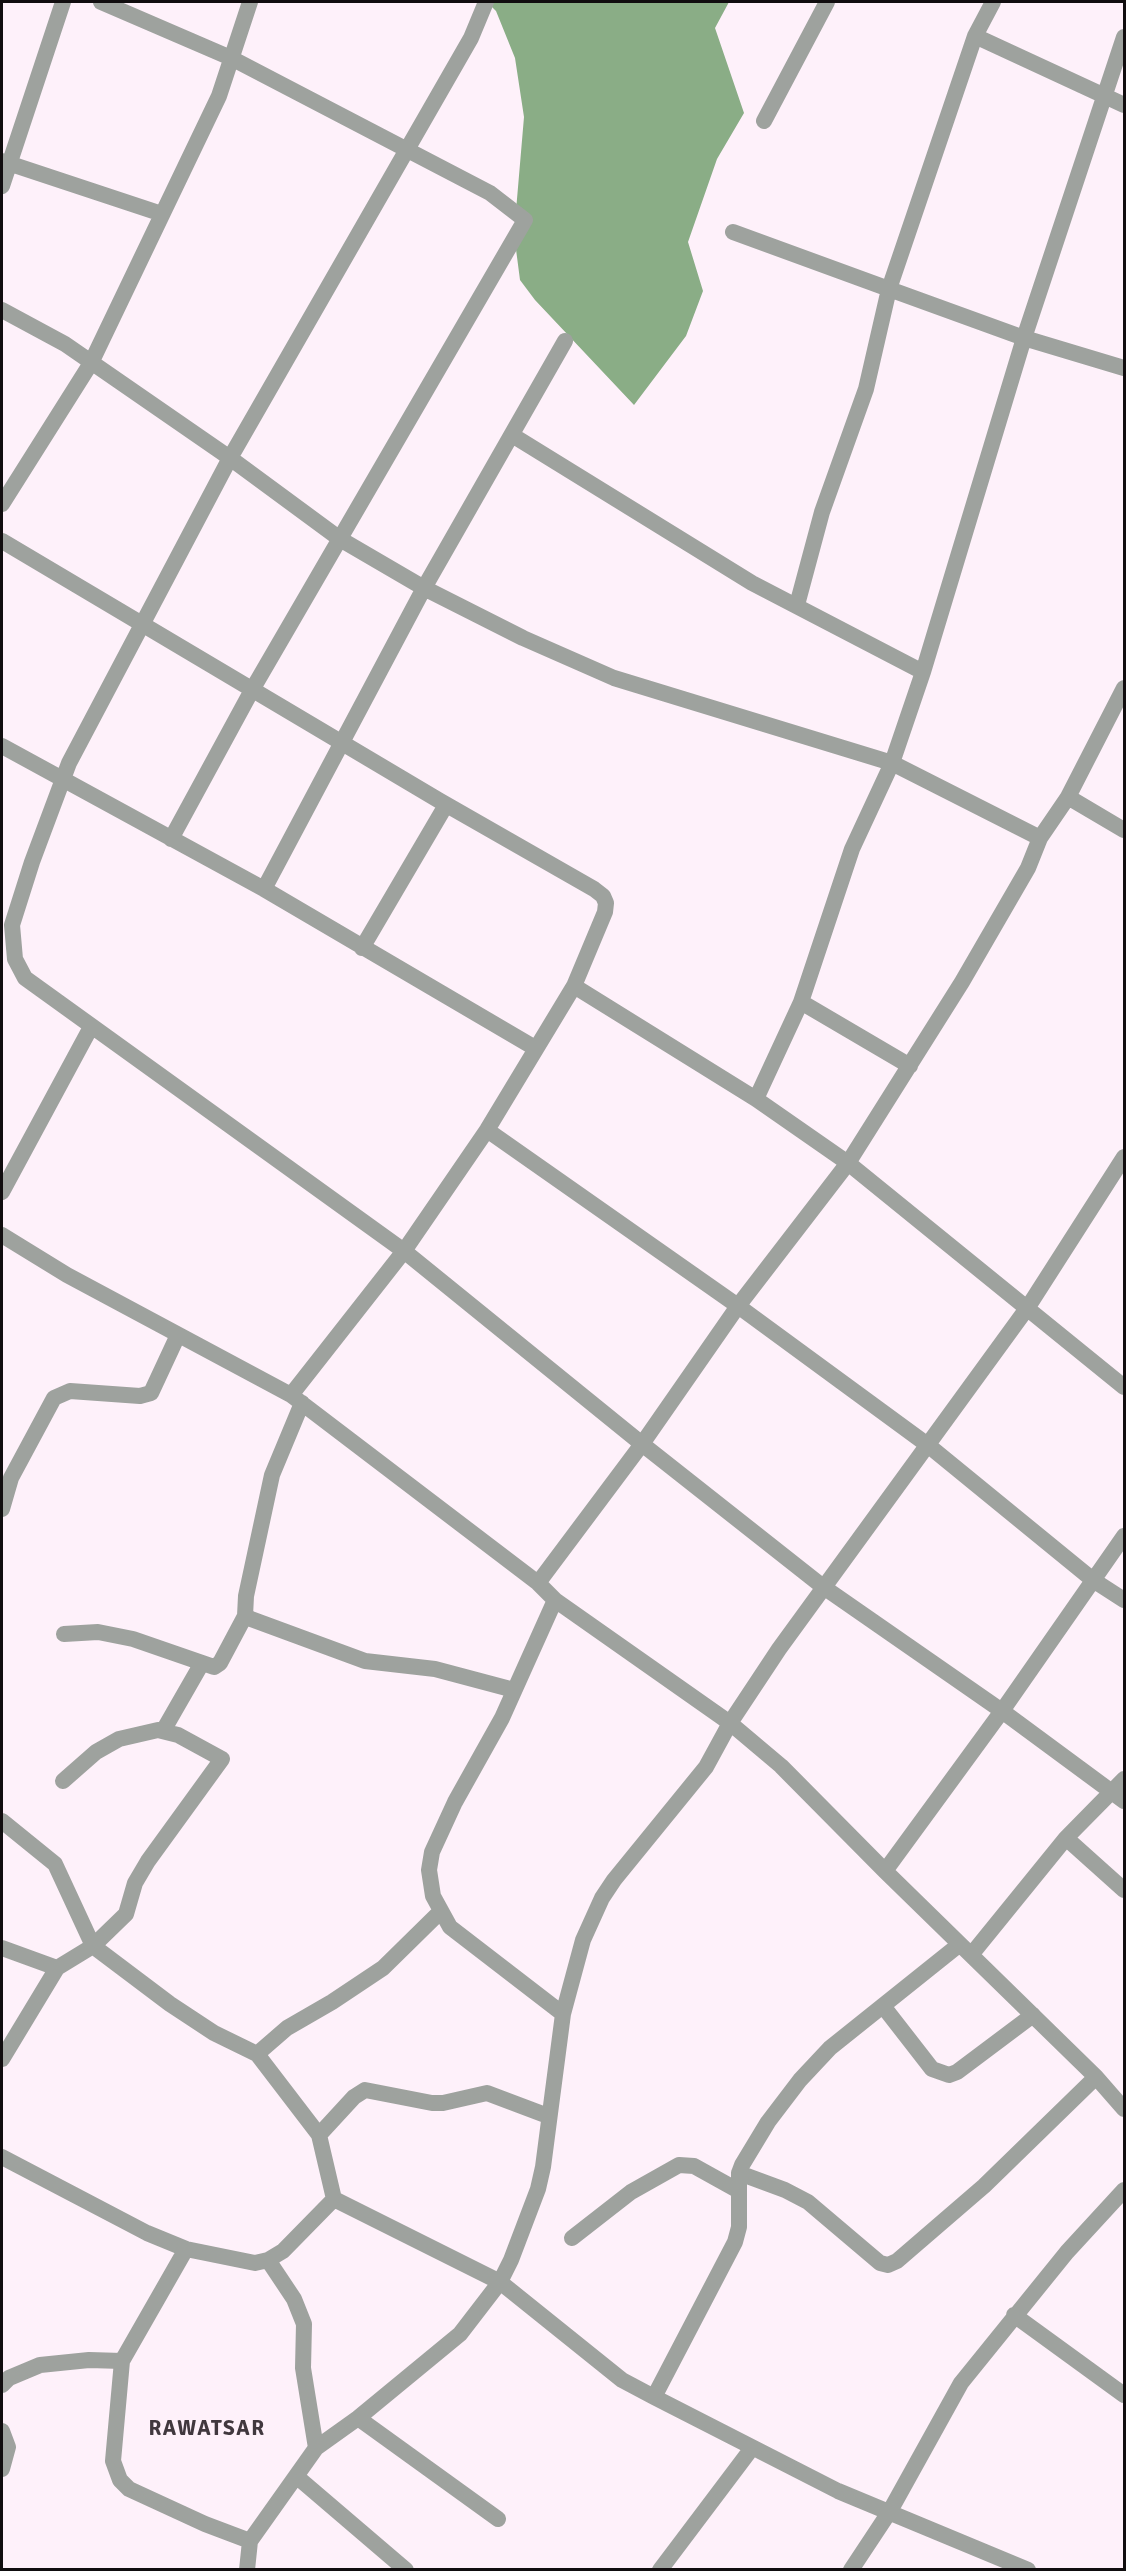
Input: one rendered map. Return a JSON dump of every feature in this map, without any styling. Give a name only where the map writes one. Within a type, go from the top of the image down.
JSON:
[{"type":"street","points":[[2,186],[6,162],[63,2]]},
{"type":"street","points":[[101,2],[231,58],[490,193],[526,222],[252,690],[171,839]]},
{"type":"street","points":[[2,504],[91,363],[219,96],[250,2]]},
{"type":"street","points":[[486,2],[471,38],[230,458],[69,763],[7,922],[15,959],[25,978],[404,1251],[822,1586],[1002,1711],[1119,1796]]},
{"type":"street","points":[[764,121],[826,2]]},
{"type":"street","points":[[797,605],[822,512],[866,389],[889,289],[986,4]]},
{"type":"street","points":[[975,36],[1125,105]]},
{"type":"street","points":[[756,1099],[801,1002],[852,849],[892,763],[923,672],[1024,338],[1125,37]]},
{"type":"street","points":[[6,162],[162,214]]},
{"type":"street","points":[[733,232],[1024,338],[1125,368]]},
{"type":"street","points":[[2,310],[65,344],[230,458],[340,539],[424,588],[534,643],[614,678],[892,763],[1040,838]]},
{"type":"street","points":[[264,890],[424,588],[565,341]]},
{"type":"street","points":[[512,435],[752,583],[923,672]]},
{"type":"street","points":[[2,541],[603,896],[606,903],[605,912],[574,986],[487,1130],[404,1251],[296,1399],[273,1475],[246,1596],[245,1616],[220,1663],[214,1667],[164,1648],[98,1632],[64,1634]]},
{"type":"street","points":[[538,1583],[642,1444],[738,1306],[848,1163],[910,1066],[1028,868],[1040,838],[1068,797],[1125,688]]},
{"type":"street","points":[[2,746],[264,890],[536,1048]]},
{"type":"street","points":[[1068,797],[1125,830]]},
{"type":"street","points":[[362,948],[446,805]]},
{"type":"street","points":[[574,986],[756,1099],[848,1163],[1125,1387]]},
{"type":"street","points":[[801,1002],[910,1066]]},
{"type":"street","points":[[2,1192],[91,1027]]},
{"type":"street","points":[[487,1130],[738,1306],[929,1446],[1093,1580],[1125,1600]]},
{"type":"street","points":[[247,2570],[250,2541],[316,2448],[358,2418],[460,2334],[500,2282],[511,2260],[538,2189],[543,2167],[563,2014],[583,1940],[603,1898],[614,1880],[706,1767],[730,1723],[822,1586],[929,1446],[1028,1307],[1125,1157]]},
{"type":"street","points":[[2,1234],[67,1275],[296,1399],[538,1583],[555,1600],[730,1723],[781,1766],[1096,2077],[1125,2109]]},
{"type":"street","points":[[2,1509],[10,1478],[54,1398],[70,1391],[140,1396],[151,1393],[178,1335]]},
{"type":"street","points":[[885,1871],[1002,1711],[1125,1536]]},
{"type":"street","points":[[555,1600],[514,1690],[455,1802],[432,1852],[429,1870],[433,1896],[450,1927],[563,2014]]},
{"type":"street","points":[[245,1616],[365,1661],[435,1669],[514,1690]]},
{"type":"street","points":[[163,1731],[202,1663]]},
{"type":"street","points":[[3,2050],[57,1968],[93,1946],[126,1914],[135,1883],[148,1861],[222,1762],[220,1757],[178,1735],[163,1731],[119,1739],[96,1752],[63,1781]]},
{"type":"street","points":[[654,2397],[735,2242],[739,2227],[739,2174],[742,2165],[768,2122],[800,2080],[830,2048],[883,2006],[966,1949],[1066,1838],[1119,1796],[1125,1779]]},
{"type":"street","points":[[2,1821],[55,1864],[93,1946],[170,2004],[214,2033],[257,2054],[319,2135],[334,2199]]},
{"type":"street","points":[[1066,1838],[1125,1890]]},
{"type":"street","points":[[257,2054],[287,2028],[332,2002],[382,1968],[440,1912]]},
{"type":"street","points":[[2,1948],[57,1968]]},
{"type":"street","points":[[883,2006],[932,2069],[937,2073],[949,2075],[957,2072],[1033,2015]]},
{"type":"street","points":[[739,2174],[785,2190],[808,2202],[880,2263],[892,2264],[984,2186],[1096,2077]]},
{"type":"street","points":[[319,2135],[354,2097],[365,2090],[432,2103],[443,2103],[487,2093],[548,2116]]},
{"type":"street","points":[[2,2157],[147,2233],[186,2249],[255,2263],[268,2260],[283,2251],[334,2199]]},
{"type":"street","points":[[572,2238],[631,2192],[680,2165],[694,2166],[739,2191]]},
{"type":"street","points":[[851,2570],[890,2511],[961,2383],[1067,2252],[1125,2190]]},
{"type":"street","points":[[334,2199],[500,2282],[622,2380],[838,2491],[1028,2570]]},
{"type":"street","points":[[186,2249],[122,2361],[113,2461],[120,2480],[129,2489],[205,2524],[250,2541]]},
{"type":"street","points":[[268,2260],[294,2299],[304,2324],[303,2368],[316,2448]]},
{"type":"street","points":[[1014,2315],[1125,2395]]},
{"type":"street","points":[[2,2385],[9,2378],[40,2365],[89,2360],[122,2361]]},
{"type":"street","points":[[358,2418],[498,2520]]},
{"type":"street","points":[[2,2431],[8,2447],[2,2469]]},
{"type":"street","points":[[660,2570],[752,2448]]},
{"type":"street","points":[[296,2475],[406,2570]]},
{"type":"shaded area","points":[[487,2],[729,2],[715,28],[744,113],[717,159],[688,242],[703,291],[686,336],[634,405],[535,300],[520,280],[514,234],[524,117],[515,58],[496,11]]},
{"type":"district","name":"RAWATSAR","points":[[207,2429]]}]
